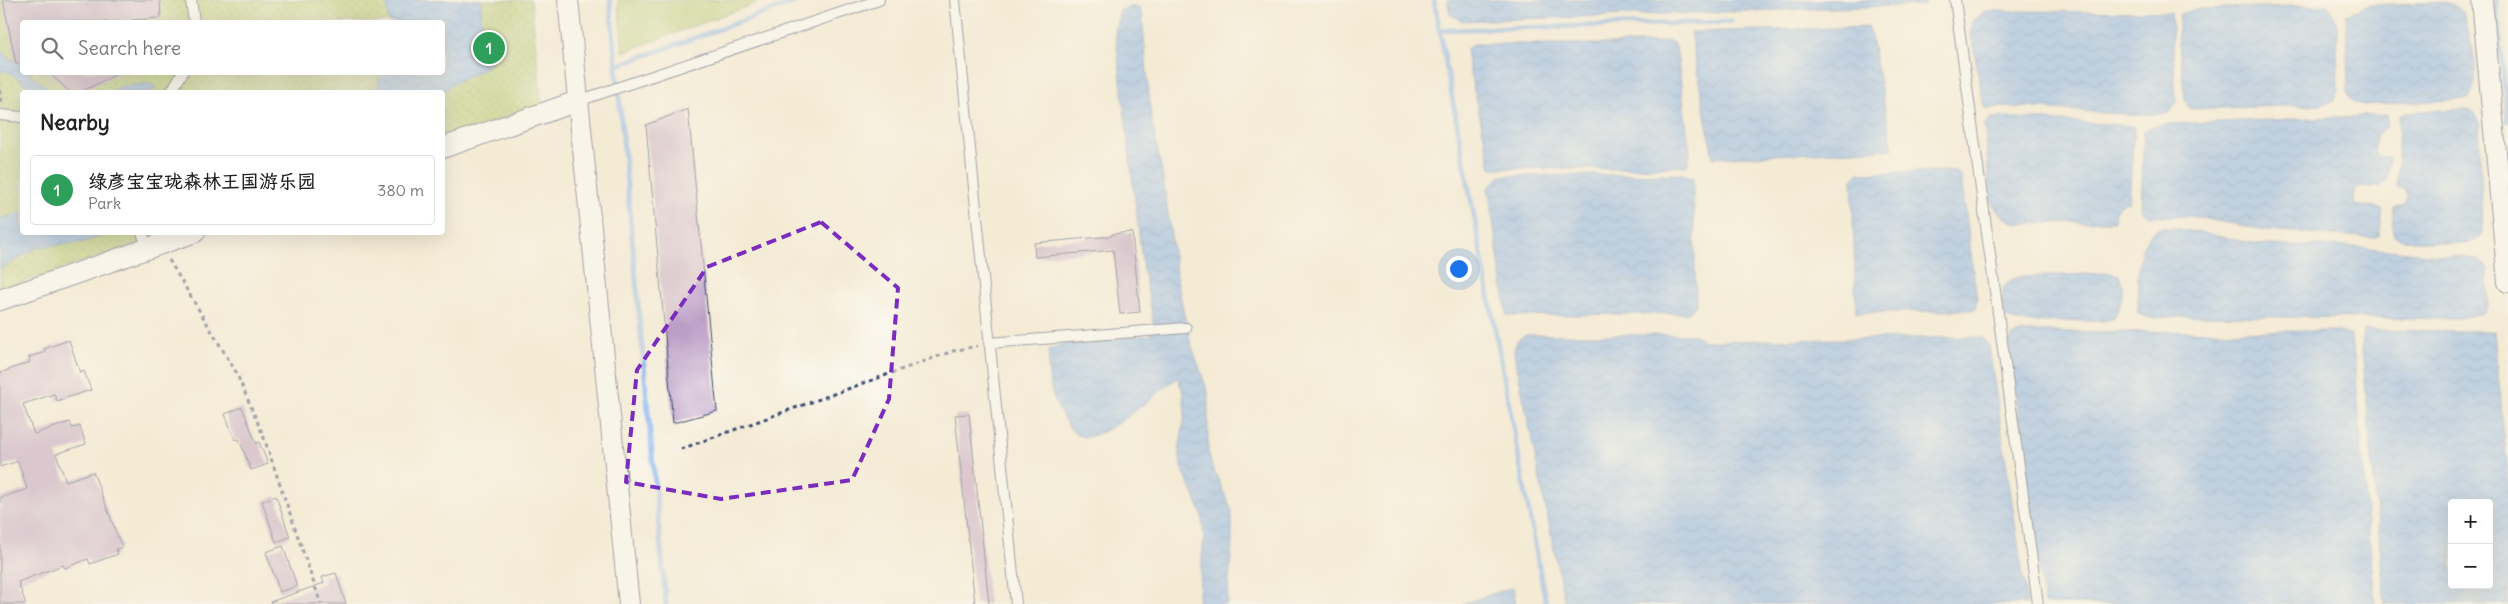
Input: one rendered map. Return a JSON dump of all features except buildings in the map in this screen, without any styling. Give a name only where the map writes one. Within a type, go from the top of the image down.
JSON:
[{"type":"street","points":[[568,0],[629,604]]},
{"type":"street","points":[[2482,0],[2508,282]]},
{"type":"street","points":[[445,147],[578,101]]},
{"type":"street","points":[[0,300],[150,242],[182,235]]},
{"type":"lane","points":[[191,0],[194,20]]},
{"type":"lane","points":[[578,101],[879,0]]},
{"type":"lane","points":[[955,0],[1016,604]]},
{"type":"lane","points":[[1955,0],[2038,604]]},
{"type":"lane","points":[[172,90],[181,75]]},
{"type":"lane","points":[[0,114],[20,117]]},
{"type":"lane","points":[[989,343],[1186,328]]},
{"type":"path","points":[[150,242],[236,372],[263,434],[321,604]]},
{"type":"path","points":[[681,449],[953,351],[989,343]]},
{"type":"highlighted area","points":[[821,222],[898,288],[889,399],[852,480],[721,499],[626,482],[637,370],[707,267]]},
{"type":"green space","points":[[0,0],[531,0],[542,105],[445,138],[445,90],[20,90],[20,235],[162,235],[0,290]]},
{"type":"green space","points":[[618,0],[765,0],[623,52]]},
{"type":"water","points":[[386,0],[481,0],[481,19],[492,59],[482,70],[454,83],[445,91],[377,90],[380,75],[445,75],[445,20],[389,20]]},
{"type":"water","points":[[1447,0],[1929,0],[1923,5],[1462,21],[1450,14]]},
{"type":"water","points":[[2445,2],[2456,6],[2463,12],[2472,44],[2475,79],[2473,90],[2468,99],[2366,105],[2354,101],[2348,91],[2346,15],[2368,5]]},
{"type":"water","points":[[2327,5],[2337,24],[2338,90],[2333,101],[2321,105],[2190,109],[2185,100],[2178,34],[2180,14],[2195,9]]},
{"type":"water","points":[[1133,6],[1139,8],[1142,14],[1151,117],[1162,172],[1178,285],[1190,341],[1208,392],[1208,451],[1212,466],[1232,511],[1232,546],[1227,604],[1198,604],[1204,536],[1202,515],[1181,465],[1179,451],[1185,414],[1183,393],[1178,378],[1113,426],[1087,437],[1077,435],[1069,427],[1055,401],[1050,385],[1049,350],[1062,344],[1150,335],[1153,325],[1143,269],[1115,30],[1120,11]]},
{"type":"water","points":[[1985,11],[2171,12],[2176,102],[2170,113],[2146,114],[2007,107],[1984,108],[1971,33],[1973,21]]},
{"type":"water","points":[[1869,27],[1893,149],[1713,158],[1690,32]]},
{"type":"water","points":[[1670,41],[1676,46],[1690,152],[1687,166],[1607,169],[1491,168],[1466,50],[1473,44],[1621,44]]},
{"type":"water","points":[[0,51],[20,66],[20,75],[31,75],[50,90],[32,90],[11,73],[0,70]]},
{"type":"water","points":[[150,84],[156,88],[152,90],[113,90],[124,86]]},
{"type":"water","points":[[2468,109],[2473,112],[2479,122],[2483,229],[2480,236],[2473,241],[2454,243],[2420,241],[2394,236],[2392,227],[2394,207],[2405,204],[2408,197],[2405,190],[2397,188],[2399,115],[2405,112]]},
{"type":"water","points":[[2387,115],[2388,122],[2386,127],[2376,135],[2375,150],[2378,157],[2389,157],[2386,180],[2381,186],[2357,188],[2353,196],[2355,204],[2383,209],[2379,236],[2374,238],[2266,230],[2190,216],[2148,216],[2141,210],[2144,131],[2153,126]]},
{"type":"water","points":[[2000,117],[2134,126],[2129,202],[2120,204],[2115,211],[2114,221],[2018,224],[2008,220],[1995,208],[1990,198],[1985,124],[1991,118]]},
{"type":"water","points":[[1955,171],[1961,176],[1977,300],[1975,310],[1856,313],[1852,179],[1859,173]]},
{"type":"water","points":[[1683,174],[1693,178],[1696,305],[1689,313],[1507,316],[1488,188],[1500,176]]},
{"type":"water","points":[[20,214],[20,235],[105,235],[83,242],[38,247],[0,269],[0,219]]},
{"type":"water","points":[[2160,228],[2173,228],[2265,245],[2358,247],[2479,259],[2488,268],[2488,305],[2484,313],[2454,319],[2201,316],[2150,318],[2138,314],[2139,265],[2145,242],[2151,234]]},
{"type":"water","points":[[2110,273],[2119,275],[2122,286],[2120,303],[2113,318],[2105,321],[2017,322],[2004,316],[2004,287],[2007,283],[2019,277]]},
{"type":"water","points":[[2364,330],[2494,331],[2508,477],[2508,604],[2385,604],[2362,348]]},
{"type":"water","points":[[2337,331],[2349,334],[2353,344],[2375,604],[2044,604],[2009,347],[2012,336],[2022,332]]},
{"type":"water","points":[[1526,335],[1695,335],[1704,341],[1982,337],[1989,346],[2027,604],[1565,604],[1514,352],[1516,341]]},
{"type":"water","points":[[1513,587],[1516,604],[1462,604]]},
{"type":"waterway","points":[[610,0],[666,604]]},
{"type":"waterway","points":[[616,66],[801,0]]},
{"type":"waterway","points":[[1434,0],[1546,604]]},
{"type":"waterway","points":[[2496,0],[2508,121]]},
{"type":"waterway","points":[[1439,30],[1731,22]]},
{"type":"place","name":"绿彦宝宝珑森林王国游乐园","points":[[489,48]]}]
